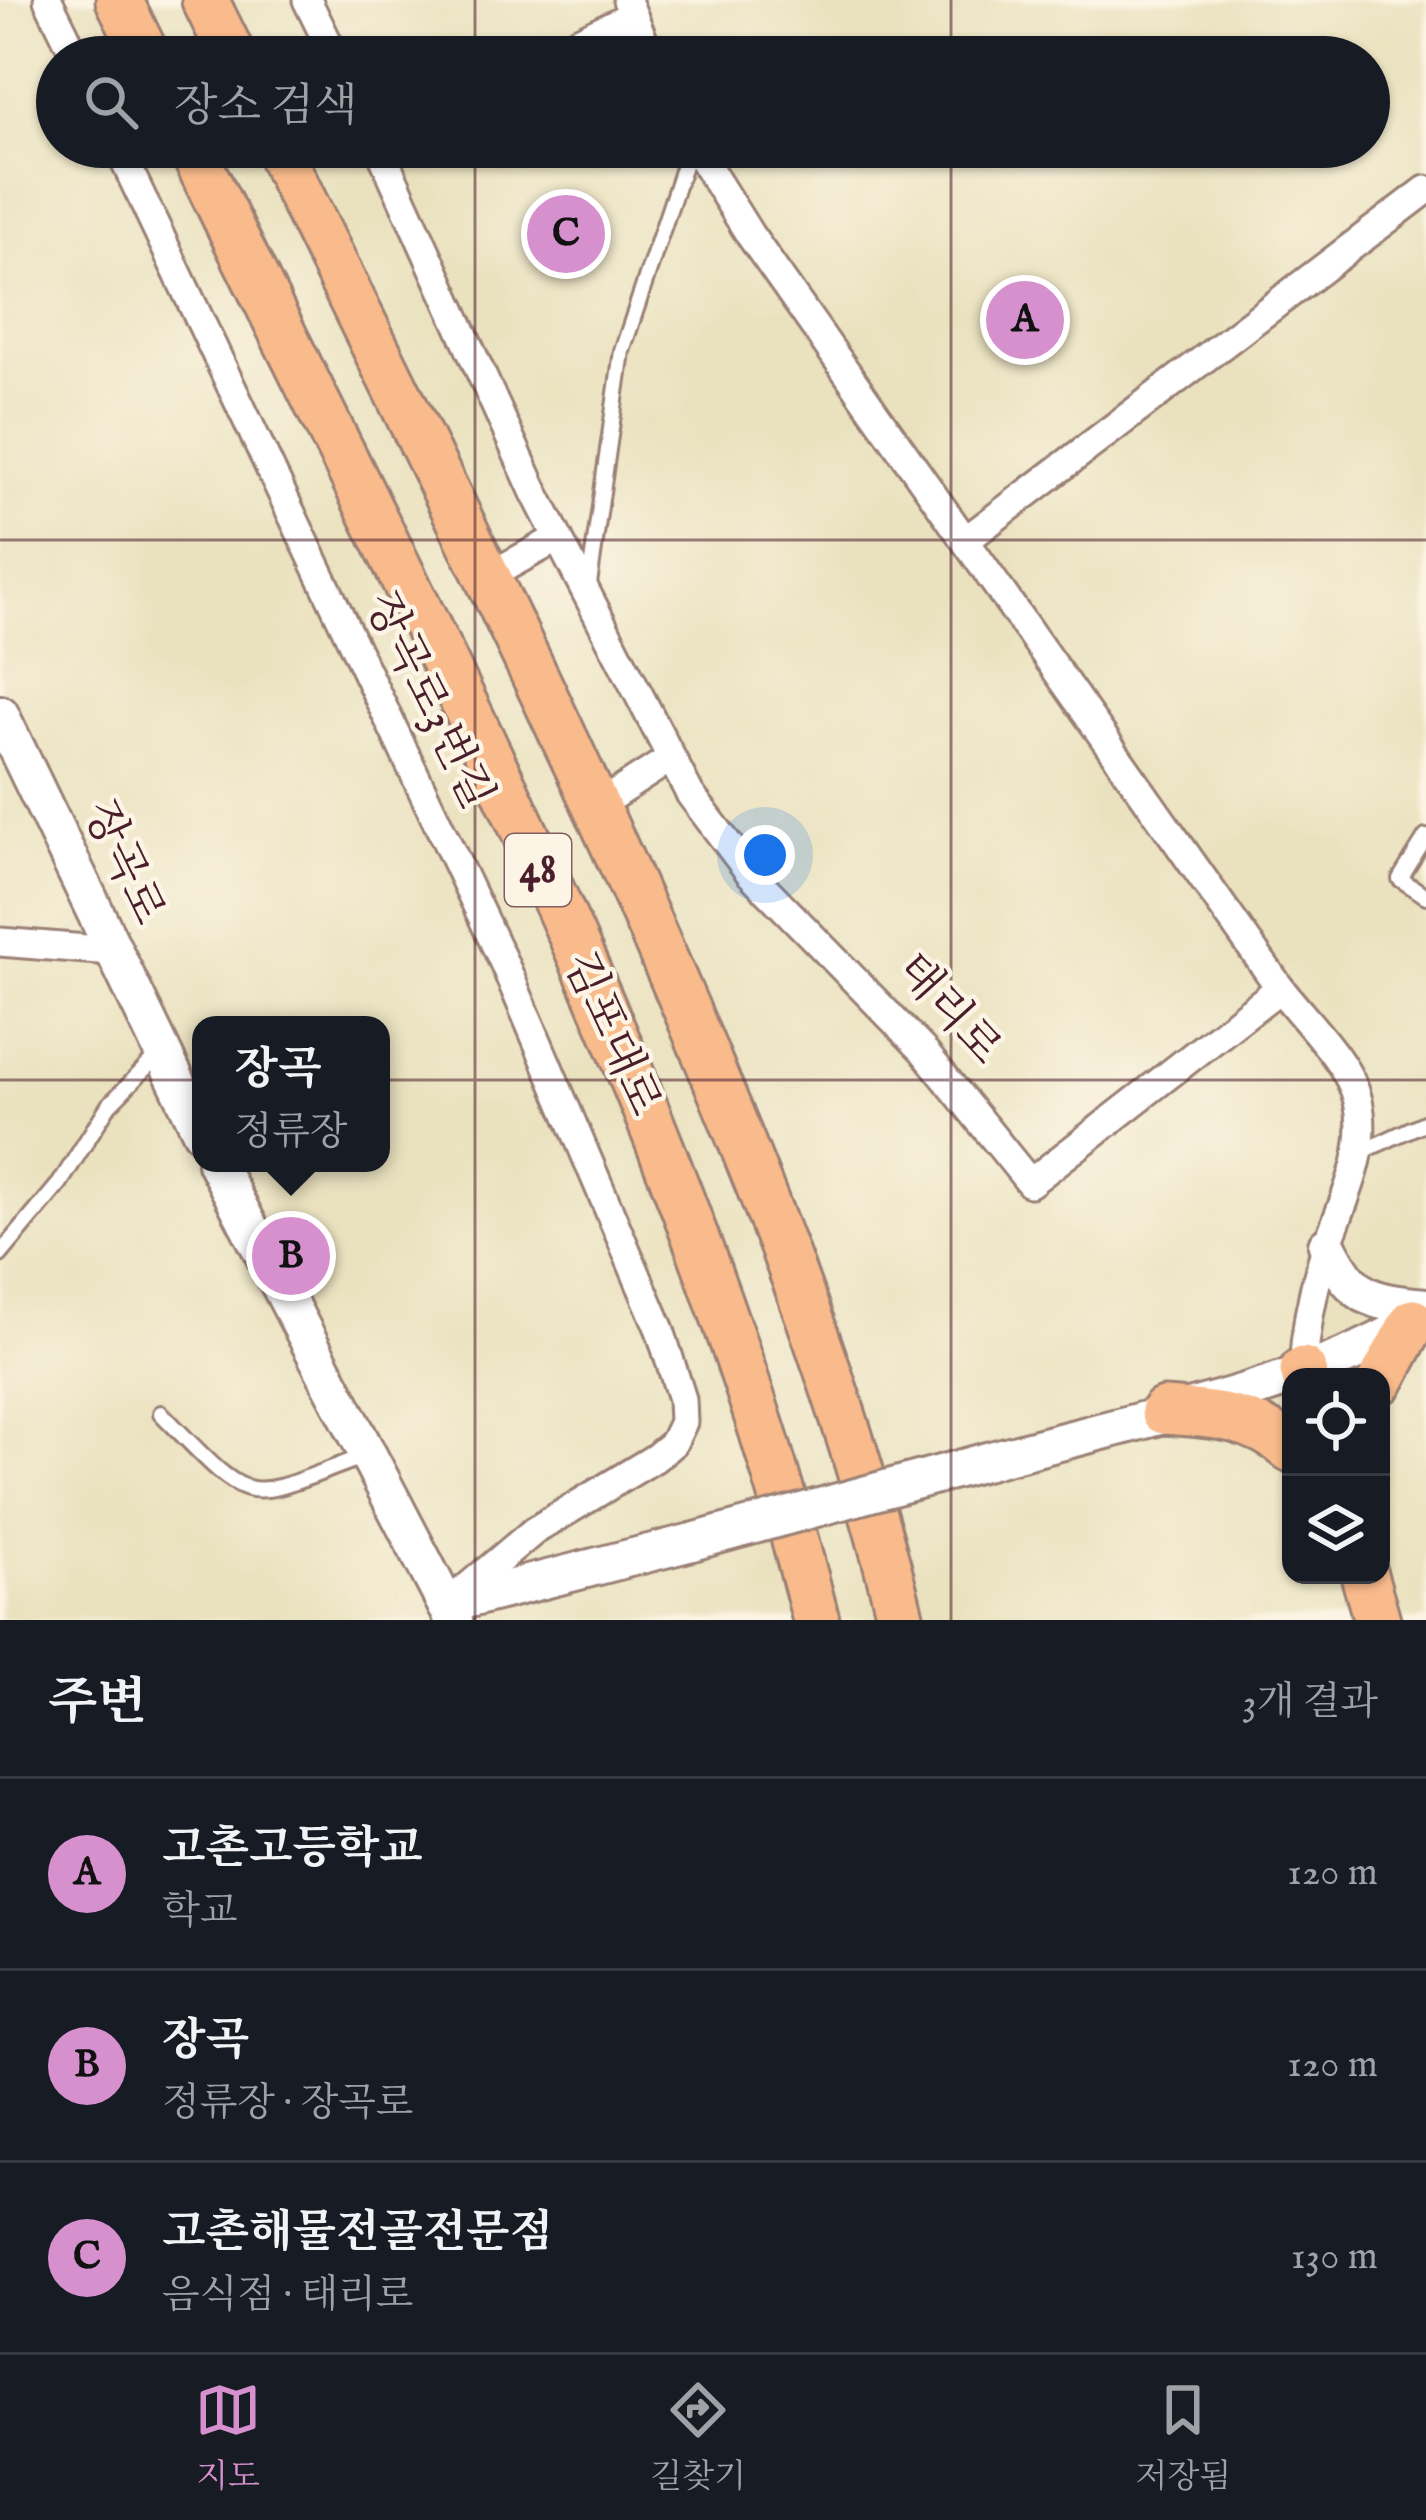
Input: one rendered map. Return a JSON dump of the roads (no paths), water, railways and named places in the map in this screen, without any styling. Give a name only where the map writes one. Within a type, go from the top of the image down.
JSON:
[{"type":"main road","points":[[119,0],[137,36]]},
{"type":"main road","points":[[205,0],[223,36]]},
{"type":"main road","name":"김포대로","points":[[201,168],[468,718],[672,1176],[743,1372],[816,1620]]},
{"type":"main road","name":"김포대로","points":[[287,168],[597,806],[748,1153],[833,1384],[902,1617]]},
{"type":"main road","points":[[1389,1368],[1422,1314]]},
{"type":"main road","points":[[1164,1411],[1222,1414],[1268,1431],[1282,1442]]},
{"type":"main road","points":[[1367,1584],[1377,1620]]},
{"type":"street","points":[[48,0],[66,36]]},
{"type":"street","points":[[307,0],[325,36]]},
{"type":"street","points":[[581,36],[629,8],[641,36]]},
{"type":"street","name":"장곡로3번길","points":[[130,168],[171,237],[504,963],[660,1330],[682,1399],[683,1422],[673,1443],[534,1531],[450,1612]]},
{"type":"street","name":"태리로","points":[[389,168],[559,538],[671,758],[716,833],[922,1049],[1030,1183],[1280,988]]},
{"type":"street","points":[[707,168],[1358,1099],[1359,1153],[1305,1328],[1304,1368]]},
{"type":"street","points":[[966,540],[1426,190]]},
{"type":"street","points":[[487,577],[559,538]]},
{"type":"street","name":"장곡로","points":[[0,714],[192,1114]]},
{"type":"street","points":[[597,806],[671,758]]},
{"type":"street","points":[[0,942],[111,951]]},
{"type":"street","points":[[221,1172],[450,1612],[1282,1379]]},
{"type":"street","points":[[1328,1245],[1354,1290],[1422,1314]]},
{"type":"street","points":[[1314,1368],[1422,1314]]},
{"type":"lane","points":[[588,592],[622,351],[686,168]]},
{"type":"lane","points":[[1426,837],[1400,879],[1426,896]]},
{"type":"lane","points":[[0,1255],[60,1184],[109,1105],[161,1052]]},
{"type":"lane","points":[[1359,1153],[1426,1121]]},
{"type":"lane","points":[[161,1413],[222,1476],[254,1494],[365,1456]]},
{"type":"place","name":"고촌해물전골전문점","points":[[566,234]]},
{"type":"place","name":"고촌고등학교","points":[[1025,320]]},
{"type":"place","name":"장곡","points":[[291,1256]]}]
